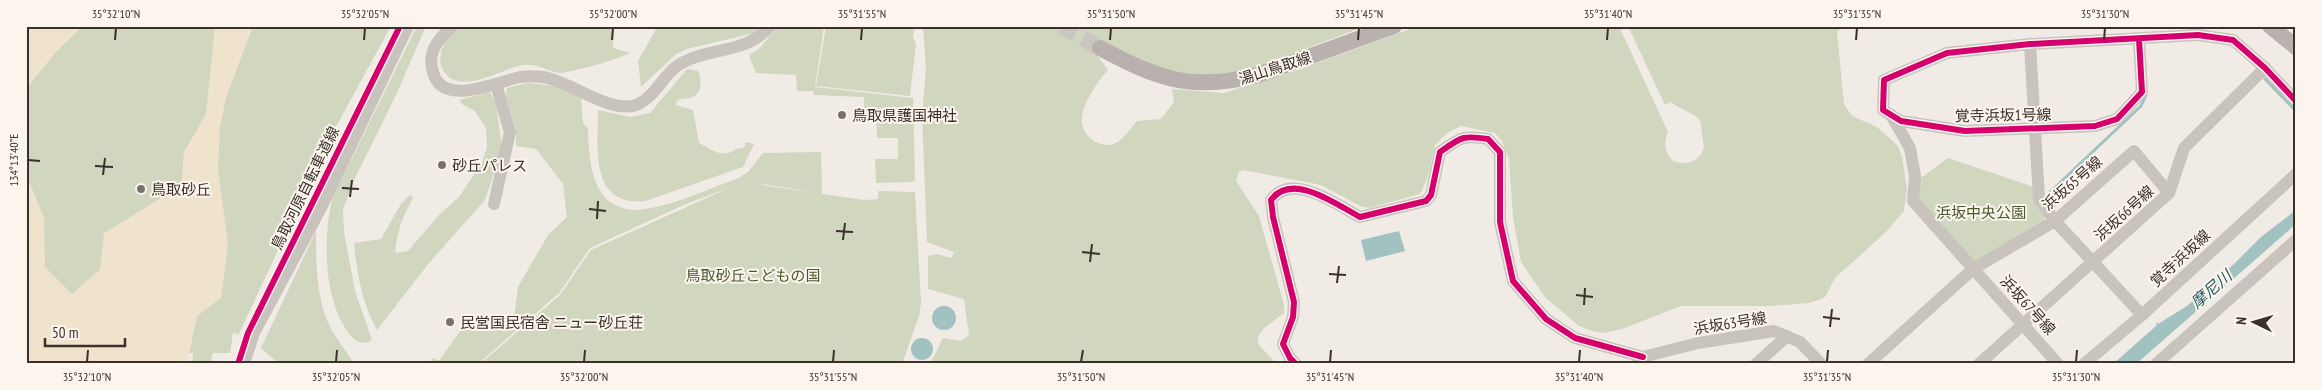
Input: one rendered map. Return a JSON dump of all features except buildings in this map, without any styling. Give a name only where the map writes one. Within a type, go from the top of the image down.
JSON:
[{"type":"main road","name":"湯山鳥取線","points":[[1100,48],[1160,77],[1183,82],[1208,84],[1258,76],[1394,26]]},
{"type":"main road","points":[[2270,26],[2296,47]]},
{"type":"street","points":[[244,364],[254,333],[322,206],[408,26]]},
{"type":"street","points":[[452,26],[437,41],[432,53],[431,65],[436,79],[442,86],[452,90],[470,91],[526,76],[544,77],[614,104],[626,106],[637,104],[680,64],[736,47],[757,38],[770,26]]},
{"type":"street","points":[[1891,115],[1883,110],[1884,80],[1947,53],[2030,44],[2198,35],[2233,40],[2265,68],[2296,100]]},
{"type":"street","name":"覚寺浜坂1号線","points":[[1891,115],[1901,121],[1965,131],[2095,126],[2118,119],[2142,92],[2139,39]]},
{"type":"street","points":[[2030,44],[2039,199],[2055,221],[2142,315]]},
{"type":"street","name":"浜坂66号線","points":[[1979,364],[2169,193],[2184,148],[2265,68]]},
{"type":"street","points":[[494,204],[510,132],[496,84]]},
{"type":"street","name":"浜坂67号線","points":[[1891,115],[1910,148],[1915,176],[1913,201],[2058,364]]},
{"type":"street","points":[[1296,364],[1290,358],[1283,344],[1293,317],[1294,302],[1273,217],[1271,200],[1276,193],[1290,189],[1312,190],[1360,217],[1426,201],[1431,195],[1440,152],[1456,140],[1468,136],[1488,138],[1500,152],[1500,222],[1513,281],[1546,319],[1575,338],[1639,361]]},
{"type":"street","name":"浜坂65号線","points":[[1868,364],[1973,269],[2055,221],[2134,150],[2169,193]]},
{"type":"street","name":"覚寺浜坂線","points":[[2084,364],[2142,315],[2296,174]]},
{"type":"street","points":[[2156,364],[2296,240]]},
{"type":"street","name":"浜坂63号線","points":[[1639,361],[1698,344],[1774,331],[1800,342],[1821,364]]},
{"type":"street","points":[[1756,364],[1787,336]]},
{"type":"green space","name":"鳥取砂丘","points":[[26,26],[391,26],[332,134],[239,334],[233,333],[230,353],[213,353],[210,364],[192,364],[193,353],[26,353]]},
{"type":"green space","points":[[417,26],[426,26],[396,95],[355,178],[343,209],[344,232],[355,291],[372,340],[361,343],[352,337],[342,323],[335,307],[328,271],[327,233],[329,215],[332,199]]},
{"type":"green space","points":[[456,26],[614,26],[613,48],[630,53],[607,62],[560,73],[533,65],[523,65],[480,79],[458,81],[449,77],[442,68],[440,56],[443,46]]},
{"type":"green space","points":[[658,26],[761,26],[754,33],[687,49],[676,54],[641,87],[638,61]]},
{"type":"green space","points":[[778,26],[824,26],[815,87],[913,98],[915,180],[912,182],[876,183],[875,159],[898,159],[898,138],[877,138],[876,111],[864,111],[864,97],[814,95],[813,91],[797,91],[796,75],[756,73],[750,59],[750,54],[758,50]]},
{"type":"green space","points":[[826,26],[915,26],[913,37],[916,44],[910,96],[816,86]]},
{"type":"green space","points":[[923,26],[1366,26],[1264,65],[1219,75],[1184,73],[1148,67],[1096,54],[1108,70],[1088,98],[1083,111],[1082,124],[1088,136],[1106,145],[1119,141],[1137,121],[1161,119],[1174,102],[1172,89],[1224,93],[1298,70],[1418,26],[1619,26],[1668,132],[1665,143],[1668,154],[1673,161],[1688,163],[1696,160],[1704,148],[1700,120],[1671,102],[1665,105],[1628,26],[1845,26],[1837,32],[1844,104],[1852,116],[1877,127],[1897,145],[1902,156],[1907,190],[1904,211],[1887,231],[1835,278],[1825,297],[1819,300],[1809,303],[1772,306],[1681,306],[1622,329],[1604,333],[1592,331],[1579,326],[1545,297],[1521,262],[1513,217],[1509,159],[1502,141],[1495,133],[1461,126],[1447,133],[1435,145],[1428,177],[1420,194],[1369,208],[1360,206],[1321,185],[1244,170],[1239,172],[1236,181],[1259,216],[1284,305],[1284,313],[1264,328],[1258,336],[1258,344],[1277,364],[928,364],[943,338],[961,341],[969,335],[964,299],[928,289],[928,256],[937,254],[951,258],[954,252],[927,242],[922,116],[926,69]]},
{"type":"green space","points":[[687,69],[698,71],[700,88],[693,97],[677,100],[676,105],[693,110],[699,143],[713,151],[724,154],[744,148],[746,142],[754,144],[743,167],[645,201],[627,200],[614,194],[606,184],[600,171],[597,140],[598,110],[630,117],[650,113]]},
{"type":"green space","name":"鳥取砂丘こどもの国","points":[[528,83],[556,86],[581,98],[583,123],[588,128],[592,171],[598,188],[613,204],[623,208],[637,210],[663,205],[739,178],[748,172],[763,153],[821,152],[822,194],[864,200],[878,199],[878,191],[915,192],[921,303],[919,316],[902,364],[480,364],[560,295],[591,250],[731,187],[686,204],[590,248],[559,293],[478,364],[429,364],[433,358],[439,361],[463,327],[477,331],[490,331],[508,323],[514,318],[518,287],[548,235],[567,217],[563,184],[536,149],[516,146],[516,129],[506,97],[507,88]],"holes":[[[757,183],[817,193],[768,186]]]},
{"type":"green space","points":[[490,92],[496,103],[502,149],[485,200],[429,263],[377,330],[361,288],[354,243],[381,239],[401,204],[410,195],[413,198],[401,225],[395,253],[408,251],[440,214],[459,197],[482,163],[487,147],[486,128],[475,111],[463,105],[459,100]]},
{"type":"green space","name":"浜坂中央公園","points":[[1948,158],[2034,187],[2045,214],[2044,221],[1977,262],[1969,261],[1919,204],[1918,180]]},
{"type":"green space","points":[[316,231],[318,282],[323,307],[332,331],[354,364],[279,364],[261,348]]},
{"type":"sand","points":[[26,26],[83,26],[56,52],[26,89]]},
{"type":"sand","points":[[215,26],[253,26],[226,98],[220,127],[218,169],[228,244],[221,298],[197,316],[187,364],[26,364],[26,174],[44,218],[45,267],[72,294],[100,269],[104,233],[181,186],[184,152],[206,114]]},
{"type":"water","name":"摩尼川","points":[[2296,210],[2296,224],[2136,364],[2113,364],[2156,326],[2157,322],[2158,324],[2187,306],[2261,237]]},
{"type":"water","points":[[1399,231],[1405,251],[1366,261],[1361,240]]},
{"type":"water","points":[[944,306],[953,309],[956,318],[953,327],[944,330],[935,327],[932,318],[935,309]]},
{"type":"water","points":[[922,338],[930,341],[933,349],[930,357],[922,360],[914,357],[911,349],[914,341]]},
{"type":"waterway","points":[[2265,79],[2296,111]]},
{"type":"waterway","points":[[2054,206],[2048,201],[2048,194],[2141,106],[2146,95]]},
{"type":"tunnel","points":[[1062,26],[1100,48]]},
{"type":"cycle path","name":"鳥取河原自転車道線","points":[[238,364],[248,333],[400,26]]},
{"type":"cycle path","points":[[2139,39],[2142,92],[2117,119],[2095,126],[1965,131],[1901,121],[1883,110],[1884,80],[1947,53],[2030,44],[2198,35],[2233,40],[2265,68],[2296,101]]},
{"type":"cycle path","points":[[1296,364],[1290,358],[1283,344],[1293,317],[1294,302],[1273,217],[1271,200],[1280,192],[1302,189],[1315,193],[1360,217],[1426,201],[1431,195],[1440,152],[1458,140],[1467,137],[1488,139],[1500,152],[1500,222],[1513,281],[1546,319],[1575,338],[1643,357]]},
{"type":"place","name":"鳥取県護国神社","points":[[842,115]]},
{"type":"place","name":"砂丘パレス","points":[[442,165]]},
{"type":"place","name":"鳥取砂丘","points":[[141,189]]},
{"type":"place","name":"民営国民宿舎 ニュー砂丘荘","points":[[450,322]]}]
